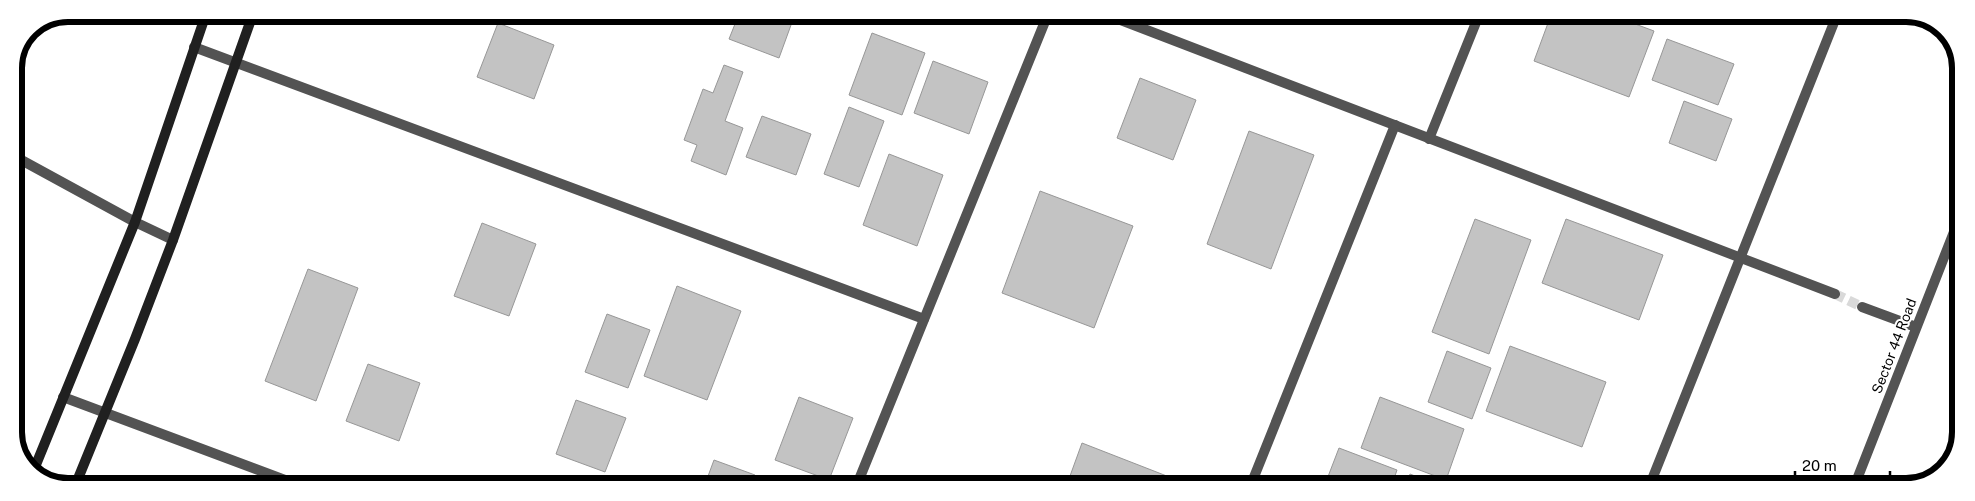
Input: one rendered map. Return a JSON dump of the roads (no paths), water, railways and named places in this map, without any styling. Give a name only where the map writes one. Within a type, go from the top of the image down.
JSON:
[{"type":"street","points":[[36,465],[135,222],[203,22]]},
{"type":"street","points":[[78,478],[173,240],[250,22]]},
{"type":"street","points":[[860,478],[1045,22]]},
{"type":"street","points":[[1126,22],[1835,294]]},
{"type":"street","points":[[1429,139],[1476,22]]},
{"type":"street","points":[[1653,478],[1834,22]]},
{"type":"street","points":[[194,47],[924,319]]},
{"type":"street","points":[[1254,478],[1394,126]]},
{"type":"street","points":[[22,161],[135,222],[173,240]]},
{"type":"street","name":"Sector 44 Road","points":[[1857,478],[1952,235]]},
{"type":"street","points":[[1862,307],[1916,327]]},
{"type":"street","points":[[63,397],[104,414],[279,478]]},
{"type":"tunnel","points":[[1835,294],[1862,307]]}]
